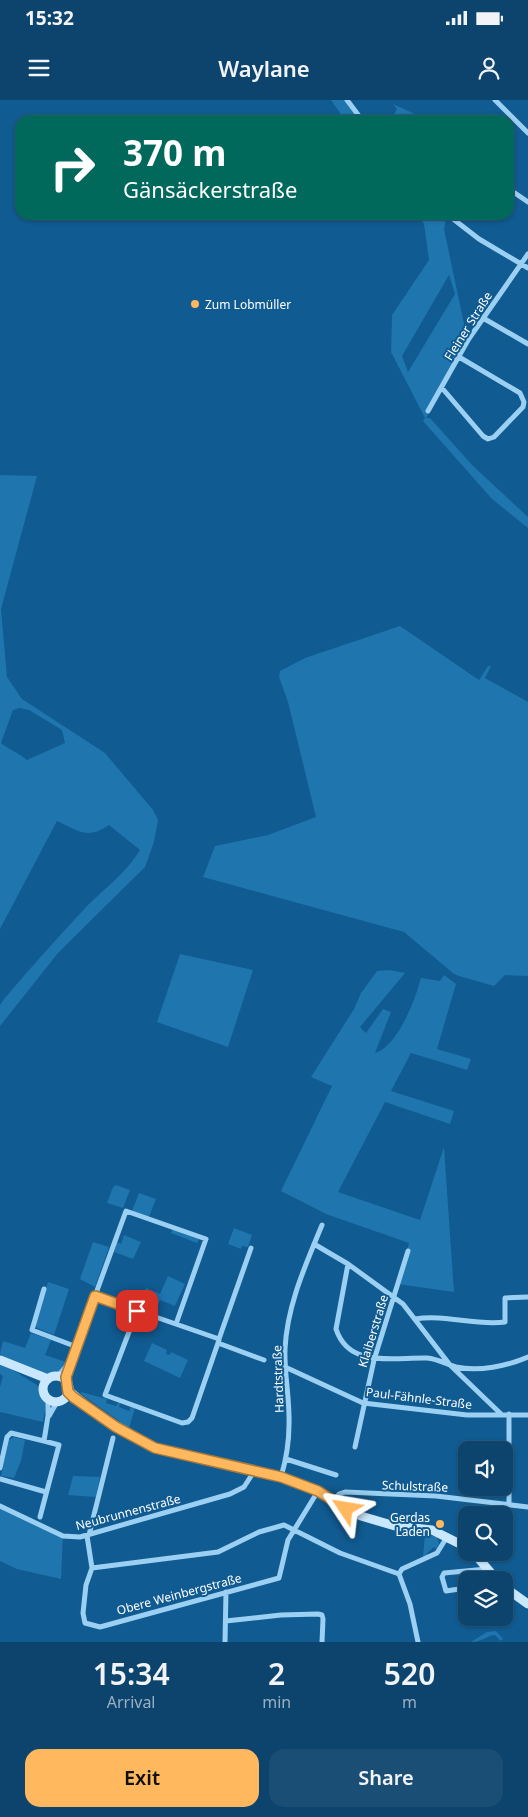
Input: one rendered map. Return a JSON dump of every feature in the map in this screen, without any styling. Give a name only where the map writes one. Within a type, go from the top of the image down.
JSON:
[{"type":"main road","points":[[98,1415],[56,1401],[44,1394],[45,1383],[62,1378],[68,1392],[98,1415],[155,1448],[281,1477],[318,1491],[355,1514],[371,1520],[426,1529],[447,1536],[458,1542]]},
{"type":"main road","points":[[56,1401],[68,1392]]},
{"type":"main road","points":[[481,1561],[488,1569]]},
{"type":"main road","points":[[513,1593],[528,1604]]},
{"type":"street","points":[[347,100],[358,115]]},
{"type":"street","points":[[495,100],[510,115]]},
{"type":"street","points":[[514,119],[528,133]]},
{"type":"street","points":[[514,192],[528,202]]},
{"type":"street","points":[[454,220],[479,239],[528,268]]},
{"type":"street","name":"Fleiner Straße","points":[[428,411],[483,318],[528,254]]},
{"type":"street","points":[[483,318],[528,344]]},
{"type":"street","points":[[442,388],[483,436],[488,439],[494,437],[518,413],[526,402],[520,393],[459,357]]},
{"type":"street","points":[[62,1378],[73,1357],[126,1211],[206,1239],[176,1324]]},
{"type":"street","name":"Hardtstraße","points":[[281,1477],[286,1459],[290,1424],[285,1367],[288,1326],[299,1283],[322,1225]]},
{"type":"street","points":[[314,1244],[348,1264],[403,1304],[450,1365],[502,1414]]},
{"type":"street","points":[[137,1311],[105,1395],[182,1423],[188,1422],[192,1418],[251,1248]]},
{"type":"street","name":"Klaiberstraße","points":[[355,1447],[363,1403],[374,1360],[408,1251]]},
{"type":"street","points":[[348,1264],[336,1329],[339,1339],[354,1352],[374,1360],[428,1358],[462,1368],[495,1367],[528,1357]]},
{"type":"street","points":[[44,1289],[32,1330],[76,1347]]},
{"type":"street","points":[[95,1296],[176,1324],[264,1360]]},
{"type":"street","points":[[415,1319],[430,1316],[493,1323],[505,1322],[505,1298],[528,1297]]},
{"type":"street","name":"Paul-Fähnle-Straße","points":[[285,1367],[363,1403],[467,1415],[509,1414],[528,1416]]},
{"type":"street","points":[[44,1441],[48,1416],[56,1401]]},
{"type":"street","points":[[509,1414],[509,1503]]},
{"type":"street","points":[[0,1468],[7,1437],[11,1434],[59,1445],[40,1517]]},
{"type":"street","points":[[113,1438],[88,1535],[92,1568],[218,1552],[271,1528],[284,1525],[340,1554],[399,1574]]},
{"type":"street","points":[[286,1459],[336,1475]]},
{"type":"street","name":"Neubrunnenstraße","points":[[0,1506],[63,1536],[80,1538],[230,1494],[244,1486],[256,1470]]},
{"type":"street","points":[[0,1479],[46,1492]]},
{"type":"street","points":[[294,1529],[318,1491]]},
{"type":"street","name":"Schulstraße","points":[[334,1500],[339,1494],[344,1492],[436,1496],[509,1503],[528,1507]]},
{"type":"street","name":"Obere Weinbergstraße","points":[[92,1568],[86,1585],[83,1613],[85,1623],[100,1627],[279,1578],[288,1540],[294,1529]]},
{"type":"street","points":[[399,1574],[402,1569],[437,1553],[444,1545],[447,1536]]},
{"type":"street","points":[[466,1571],[488,1569]]},
{"type":"street","points":[[458,1572],[444,1573],[442,1577],[446,1591],[458,1589]]},
{"type":"street","points":[[399,1574],[410,1604],[416,1642]]},
{"type":"street","points":[[225,1642],[226,1592]]},
{"type":"street","points":[[226,1621],[281,1615],[318,1614],[322,1615],[323,1619],[322,1642]]},
{"type":"shaded area","points":[[331,100],[345,100],[356,115],[342,115]]},
{"type":"shaded area","points":[[393,104],[417,115],[394,115],[397,109]]},
{"type":"shaded area","points":[[421,220],[446,220],[444,229],[467,338],[471,341],[426,418],[430,418],[473,466],[528,517],[528,528],[492,499],[423,421],[425,418],[391,352],[392,315],[429,260],[424,224]],"holes":[[[449,275],[455,294],[408,372],[402,356]]]},
{"type":"shaded area","points":[[0,475],[37,476],[1,609],[7,677],[22,699],[105,753],[153,810],[158,820],[154,842],[145,867],[58,953],[0,1026],[0,1005],[4,999],[88,905],[122,873],[140,850],[109,825],[101,830],[89,833],[77,831],[57,821],[0,929]],"holes":[[[20,708],[29,710],[62,730],[65,743],[27,760],[1,743],[13,710]]]},
{"type":"shaded area","points":[[400,626],[479,680],[488,666],[491,666],[485,678],[528,702],[528,976],[505,975],[494,986],[459,976],[454,974],[404,932],[203,877],[215,846],[268,835],[316,817],[288,702],[279,677],[280,671],[305,658]]},
{"type":"shaded area","points":[[180,954],[253,970],[228,1047],[157,1022]]},
{"type":"shaded area","points":[[390,970],[405,973],[360,1027],[366,1033],[383,1009],[391,1012],[375,1053],[383,1049],[398,1032],[410,1010],[421,978],[440,981],[444,975],[456,984],[437,1049],[471,1059],[467,1070],[411,1053],[391,1091],[454,1111],[450,1124],[385,1102],[338,1192],[420,1220],[444,1147],[454,1292],[397,1284],[409,1243],[326,1214],[281,1191],[332,1086],[311,1077],[354,1009],[361,993],[377,971]]},
{"type":"shaded area","points":[[116,1185],[130,1190],[123,1208],[107,1203],[113,1187]]},
{"type":"shaded area","points":[[139,1193],[156,1199],[149,1217],[132,1211]]},
{"type":"shaded area","points":[[234,1228],[252,1235],[248,1247],[242,1246],[241,1249],[228,1244]]},
{"type":"shaded area","points":[[173,1229],[199,1239],[197,1243],[171,1233]]},
{"type":"shaded area","points":[[124,1235],[141,1242],[133,1259],[114,1252],[117,1242],[121,1244]]},
{"type":"shaded area","points":[[93,1242],[109,1247],[95,1287],[80,1279]]},
{"type":"shaded area","points":[[168,1276],[185,1284],[175,1306],[160,1300],[154,1313],[138,1305],[146,1288],[160,1294]]},
{"type":"shaded area","points":[[48,1282],[69,1289],[54,1335],[37,1328],[35,1325]]},
{"type":"shaded area","points":[[31,1333],[51,1340],[45,1355],[66,1362],[58,1373],[45,1375],[2,1357],[0,1353],[3,1341],[25,1348]]},
{"type":"shaded area","points":[[152,1343],[167,1350],[166,1354],[170,1355],[171,1352],[188,1360],[180,1378],[144,1361]]},
{"type":"shaded area","points":[[0,1362],[37,1385],[46,1405],[43,1422],[0,1412],[0,1387],[3,1376],[0,1374]]},
{"type":"shaded area","points":[[81,1392],[107,1399],[106,1403],[116,1406],[120,1403],[119,1407],[129,1411],[131,1407],[135,1408],[129,1428],[81,1394]]},
{"type":"shaded area","points":[[14,1437],[25,1440],[21,1461],[14,1478],[1,1476],[9,1440]]},
{"type":"shaded area","points":[[73,1476],[100,1477],[96,1497],[68,1495]]},
{"type":"shaded area","points":[[0,1507],[63,1534],[61,1579],[17,1569],[0,1561]]},
{"type":"shaded area","points":[[425,1534],[437,1537],[439,1544],[436,1549],[434,1547],[427,1553],[428,1555],[423,1557]]},
{"type":"shaded area","points":[[496,1631],[503,1639],[501,1641],[495,1635],[471,1642],[487,1632]]},
{"type":"place","name":"Zum Lobmüller","points":[[195,304]]},
{"type":"place","name":"Gerdas Laden","points":[[440,1524]]},
{"type":"route","points":[[137,1311],[95,1296],[65,1380],[69,1388],[68,1392],[73,1397],[116,1427],[155,1448],[281,1477],[318,1491],[346,1509]]}]
